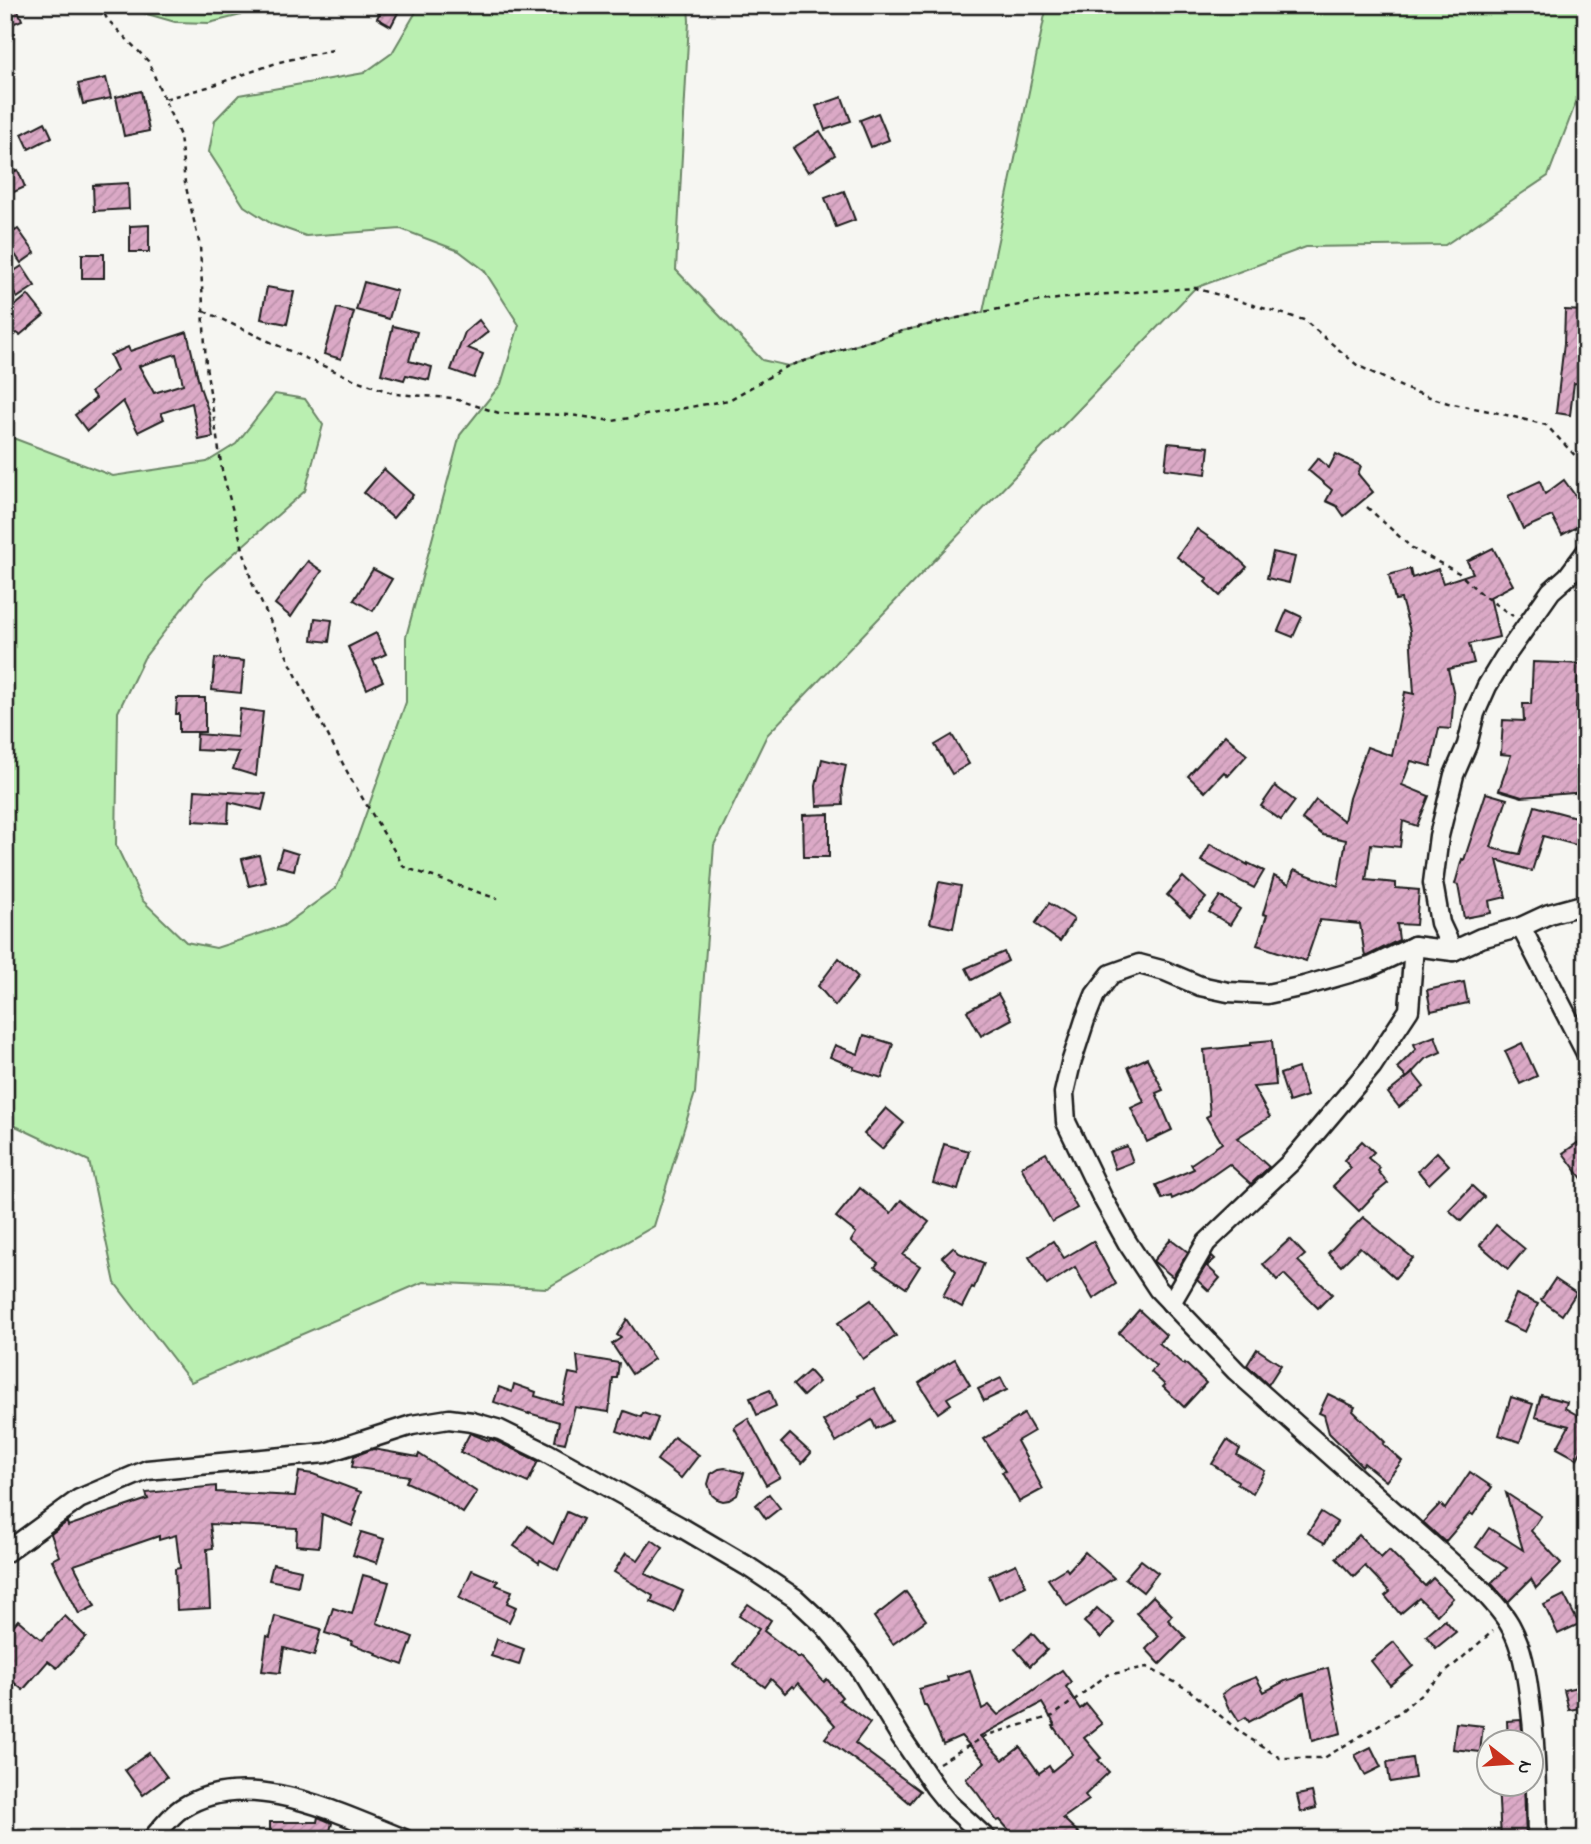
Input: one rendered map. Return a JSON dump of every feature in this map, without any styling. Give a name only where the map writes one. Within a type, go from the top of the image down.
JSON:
[{"type":"street","points":[[1452,951],[1440,923],[1433,883],[1439,836],[1454,775],[1487,686],[1550,591],[1567,576],[1586,552]]},
{"type":"street","points":[[1537,1839],[1535,1745],[1530,1703],[1524,1663],[1507,1619],[1481,1589],[1236,1371],[1158,1289],[1102,1197],[1066,1122],[1064,1093],[1084,1020],[1095,995],[1111,974],[1139,964],[1165,971],[1200,986],[1228,992],[1267,994],[1370,967],[1414,946],[1452,951],[1481,938],[1521,927],[1549,914],[1586,904]]},
{"type":"street","points":[[1521,927],[1586,1054]]},
{"type":"street","points":[[1171,1303],[1206,1243],[1291,1162],[1371,1066],[1409,1010],[1414,946]]},
{"type":"street","points":[[5,1553],[79,1499],[147,1470],[304,1456],[345,1448],[412,1425],[449,1419],[500,1430],[567,1464],[747,1566],[795,1598],[824,1625],[858,1666],[924,1772],[948,1802],[988,1839]]},
{"type":"street","points":[[152,1839],[181,1808],[210,1795],[242,1790],[278,1794],[312,1804],[404,1839]]},
{"type":"path","points":[[100,5],[107,19],[148,61],[180,136],[185,183],[200,246],[206,366],[222,470],[252,583],[297,677],[351,779],[404,867],[498,899]]},
{"type":"path","points":[[164,99],[279,62],[333,50]]},
{"type":"path","points":[[204,311],[353,379],[395,394],[452,398],[499,413],[571,415],[613,421],[729,400],[788,366],[902,331],[983,312],[1040,301],[1195,288],[1304,320],[1357,365],[1406,389],[1448,403],[1494,411],[1546,425],[1586,467]]},
{"type":"path","points":[[1367,507],[1413,549],[1459,573],[1482,594],[1528,626]]},
{"type":"path","points":[[924,1772],[987,1735],[1053,1716],[1107,1675],[1147,1667],[1189,1690],[1240,1732],[1280,1758],[1324,1758],[1401,1712],[1507,1619]]},
{"type":"green space","points":[[116,5],[254,5],[241,15],[209,23],[175,22]]},
{"type":"green space","points":[[420,5],[688,5],[676,270],[762,360],[788,366],[902,331],[983,312],[1047,5],[1586,5],[1586,76],[1548,176],[1445,245],[1306,247],[1195,288],[767,735],[714,845],[695,1093],[654,1226],[547,1288],[423,1282],[191,1382],[115,1283],[89,1161],[5,1121],[5,435],[113,476],[207,462],[236,444],[275,394],[305,399],[323,425],[305,491],[206,578],[144,658],[118,712],[116,845],[142,900],[186,942],[216,948],[283,926],[336,888],[350,858],[406,702],[406,637],[460,435],[501,384],[519,325],[484,270],[459,251],[401,229],[306,236],[272,224],[244,206],[209,152],[215,120],[239,95],[364,73],[392,53]]},
{"type":"building","points":[[5,5],[16,5],[22,20],[5,27]]},
{"type":"building","points":[[384,5],[402,5],[391,26],[377,18]]},
{"type":"building","points":[[106,78],[111,98],[83,104],[78,84]]},
{"type":"building","points":[[141,91],[149,131],[124,136],[116,97]]},
{"type":"building","points":[[842,97],[851,121],[825,130],[816,106]]},
{"type":"building","points":[[878,113],[889,140],[871,147],[860,120]]},
{"type":"building","points":[[45,122],[52,137],[29,149],[22,134]]},
{"type":"building","points":[[820,131],[835,155],[808,172],[793,148]]},
{"type":"building","points":[[18,170],[25,187],[5,196],[5,175]]},
{"type":"building","points":[[128,183],[129,209],[94,211],[93,185]]},
{"type":"building","points":[[844,191],[855,220],[836,227],[825,198]]},
{"type":"building","points":[[5,216],[35,253],[21,263],[5,240]]},
{"type":"building","points":[[149,225],[149,252],[130,252],[130,226]]},
{"type":"building","points":[[82,254],[104,254],[104,278],[82,278]]},
{"type":"building","points":[[22,266],[35,286],[17,298],[5,277]]},
{"type":"building","points":[[364,282],[397,291],[389,319],[356,310]]},
{"type":"building","points":[[267,287],[294,292],[287,324],[261,319]]},
{"type":"building","points":[[28,295],[44,315],[20,335],[17,333],[5,341],[5,314]]},
{"type":"building","points":[[337,308],[354,312],[341,359],[324,354]]},
{"type":"building","points":[[1565,310],[1584,311],[1583,355],[1586,355],[1586,384],[1574,383],[1570,415],[1556,413]]},
{"type":"building","points":[[479,320],[488,332],[468,348],[483,354],[474,378],[451,370],[465,332]]},
{"type":"building","points":[[393,326],[417,332],[409,361],[432,367],[429,380],[406,375],[404,380],[381,374]]},
{"type":"building","points":[[187,332],[213,437],[199,440],[192,403],[161,413],[164,419],[138,432],[123,401],[87,431],[75,415],[96,398],[91,392],[117,370],[110,355],[128,347],[130,351]],"holes":[[[176,354],[183,384],[154,393],[139,366]]]},
{"type":"building","points":[[1168,443],[1209,447],[1206,474],[1165,469]]},
{"type":"building","points":[[1336,454],[1361,466],[1358,474],[1373,492],[1344,516],[1337,506],[1326,501],[1332,490],[1308,470],[1318,458],[1329,468]]},
{"type":"building","points":[[384,469],[413,495],[393,518],[364,493]]},
{"type":"building","points":[[1564,480],[1579,501],[1576,502],[1586,522],[1562,535],[1552,516],[1523,529],[1508,496],[1540,481],[1545,494]]},
{"type":"building","points":[[1197,529],[1247,567],[1220,596],[1205,582],[1208,579],[1177,557]]},
{"type":"building","points":[[1493,548],[1513,585],[1490,597],[1499,637],[1469,644],[1474,663],[1448,669],[1454,695],[1451,729],[1439,728],[1431,766],[1411,761],[1402,785],[1429,796],[1417,826],[1403,821],[1400,847],[1371,844],[1366,880],[1396,883],[1396,888],[1419,890],[1416,925],[1397,924],[1399,940],[1365,957],[1360,924],[1320,920],[1306,961],[1257,945],[1267,915],[1263,914],[1274,876],[1289,884],[1294,870],[1338,886],[1346,840],[1323,835],[1302,819],[1316,800],[1344,821],[1367,747],[1392,756],[1405,692],[1414,694],[1410,631],[1401,599],[1395,600],[1389,575],[1410,569],[1412,578],[1438,569],[1443,583],[1473,573],[1467,561]]},
{"type":"building","points":[[1273,552],[1295,557],[1289,583],[1267,578]]},
{"type":"building","points":[[308,561],[322,571],[291,617],[275,604]]},
{"type":"building","points":[[373,569],[392,579],[373,611],[354,600]]},
{"type":"building","points":[[1287,610],[1302,617],[1293,637],[1278,631]]},
{"type":"building","points":[[315,618],[332,620],[329,642],[312,640]]},
{"type":"building","points":[[376,633],[386,654],[373,660],[383,681],[367,689],[348,647]]},
{"type":"building","points":[[215,658],[244,661],[241,693],[212,690]]},
{"type":"building","points":[[1533,662],[1586,664],[1586,676],[1578,677],[1576,708],[1586,708],[1586,792],[1522,797],[1499,790],[1511,755],[1501,754],[1503,720],[1524,721],[1523,704],[1531,704]]},
{"type":"building","points":[[177,698],[205,698],[205,732],[179,732]]},
{"type":"building","points":[[240,709],[263,712],[256,776],[233,769],[239,752],[196,750],[197,734],[237,737]]},
{"type":"building","points":[[952,735],[969,764],[952,774],[935,745]]},
{"type":"building","points":[[1225,735],[1247,755],[1228,776],[1224,772],[1205,792],[1188,776]]},
{"type":"building","points":[[822,759],[846,765],[842,786],[843,805],[817,806],[816,786]]},
{"type":"building","points":[[1275,786],[1295,801],[1281,820],[1261,806]]},
{"type":"building","points":[[195,790],[266,794],[262,810],[229,802],[228,823],[193,821]]},
{"type":"building","points":[[1486,793],[1507,799],[1491,847],[1495,849],[1520,854],[1535,806],[1583,819],[1576,845],[1543,836],[1532,871],[1497,860],[1506,897],[1489,901],[1491,913],[1464,918],[1458,885],[1455,884]]},
{"type":"building","points":[[829,814],[829,857],[804,857],[803,815]]},
{"type":"building","points":[[1210,844],[1264,871],[1254,888],[1201,861]]},
{"type":"building","points":[[282,849],[298,854],[294,870],[277,866]]},
{"type":"building","points":[[259,855],[266,882],[249,886],[242,859]]},
{"type":"building","points":[[1183,877],[1206,898],[1190,916],[1167,895]]},
{"type":"building","points":[[939,882],[961,886],[953,928],[930,923]]},
{"type":"building","points":[[1220,896],[1240,909],[1230,925],[1209,912]]},
{"type":"building","points":[[1049,903],[1074,919],[1060,941],[1035,924]]},
{"type":"building","points":[[1004,952],[1008,961],[972,980],[966,968]]},
{"type":"building","points":[[839,958],[858,977],[835,1006],[818,986]]},
{"type":"building","points":[[1464,982],[1468,1003],[1431,1011],[1427,990]]},
{"type":"building","points":[[998,994],[1012,1019],[981,1036],[967,1011]]},
{"type":"building","points":[[864,1035],[893,1044],[882,1078],[853,1069],[854,1067],[830,1057],[835,1045],[858,1054]]},
{"type":"building","points":[[1435,1036],[1441,1052],[1425,1059],[1407,1078],[1397,1068],[1416,1049],[1414,1044]]},
{"type":"building","points":[[1272,1040],[1276,1085],[1253,1087],[1270,1117],[1237,1138],[1269,1167],[1251,1184],[1229,1164],[1190,1191],[1172,1199],[1171,1196],[1162,1199],[1156,1185],[1194,1169],[1191,1164],[1222,1143],[1206,1117],[1210,1115],[1204,1050]]},
{"type":"building","points":[[1522,1043],[1537,1076],[1520,1084],[1505,1051]]},
{"type":"building","points":[[1147,1058],[1163,1090],[1156,1093],[1172,1130],[1147,1142],[1131,1108],[1144,1102],[1128,1067]]},
{"type":"building","points":[[1298,1068],[1307,1096],[1289,1102],[1280,1074]]},
{"type":"building","points":[[1413,1073],[1424,1087],[1399,1107],[1388,1093]]},
{"type":"building","points":[[886,1108],[904,1123],[882,1149],[864,1134]]},
{"type":"building","points":[[1586,1137],[1586,1184],[1563,1153]]},
{"type":"building","points":[[1362,1141],[1374,1152],[1368,1158],[1380,1168],[1378,1171],[1388,1183],[1359,1211],[1333,1186],[1351,1168],[1344,1160]]},
{"type":"building","points":[[944,1144],[969,1151],[958,1190],[933,1183]]},
{"type":"building","points":[[1127,1146],[1133,1162],[1115,1169],[1109,1152]]},
{"type":"building","points":[[1437,1152],[1449,1165],[1429,1184],[1418,1171]]},
{"type":"building","points":[[1046,1153],[1077,1208],[1052,1222],[1021,1167]]},
{"type":"building","points":[[1472,1186],[1484,1197],[1461,1221],[1449,1210]]},
{"type":"building","points":[[860,1188],[891,1213],[901,1200],[929,1222],[903,1255],[920,1266],[906,1288],[875,1267],[878,1263],[851,1241],[856,1233],[836,1217]]},
{"type":"building","points":[[1363,1217],[1413,1258],[1395,1278],[1360,1247],[1341,1266],[1328,1253]]},
{"type":"building","points":[[1496,1225],[1525,1249],[1508,1269],[1480,1245]]},
{"type":"building","points":[[1171,1239],[1188,1252],[1173,1277],[1153,1261]]},
{"type":"building","points":[[1290,1239],[1305,1255],[1298,1261],[1332,1294],[1318,1308],[1284,1274],[1277,1280],[1263,1264]]},
{"type":"building","points":[[1053,1241],[1064,1258],[1093,1241],[1116,1284],[1093,1299],[1075,1267],[1047,1285],[1029,1257]]},
{"type":"building","points":[[953,1247],[959,1253],[984,1263],[974,1288],[972,1287],[962,1307],[943,1296],[956,1271],[942,1257]]},
{"type":"building","points":[[1212,1256],[1215,1259],[1207,1266],[1220,1278],[1209,1291],[1197,1280]]},
{"type":"building","points":[[1555,1279],[1576,1293],[1562,1315],[1541,1300]]},
{"type":"building","points":[[1516,1294],[1538,1304],[1525,1332],[1503,1322]]},
{"type":"building","points":[[871,1300],[896,1336],[863,1359],[838,1323]]},
{"type":"building","points":[[1139,1310],[1166,1335],[1159,1343],[1206,1383],[1184,1407],[1151,1372],[1156,1366],[1119,1333]]},
{"type":"building","points":[[627,1319],[654,1359],[632,1374],[612,1344],[621,1338],[617,1335]]},
{"type":"building","points":[[1257,1349],[1281,1365],[1268,1385],[1247,1365]]},
{"type":"building","points":[[577,1356],[619,1363],[617,1378],[613,1378],[609,1412],[575,1407],[565,1443],[555,1441],[559,1422],[494,1402],[499,1387],[512,1392],[514,1384],[536,1392],[535,1396],[562,1404],[569,1373],[579,1375]]},
{"type":"building","points":[[955,1359],[970,1385],[947,1398],[951,1404],[938,1413],[919,1383]]},
{"type":"building","points":[[809,1371],[819,1382],[803,1396],[793,1385]]},
{"type":"building","points":[[1001,1378],[1007,1390],[984,1401],[978,1389]]},
{"type":"building","points":[[874,1388],[892,1421],[876,1429],[872,1420],[836,1442],[823,1421]]},
{"type":"building","points":[[770,1390],[776,1406],[757,1415],[750,1398]]},
{"type":"building","points":[[1328,1394],[1355,1407],[1353,1411],[1402,1461],[1386,1481],[1364,1463],[1362,1466],[1329,1433],[1324,1415],[1319,1413]]},
{"type":"building","points":[[1541,1395],[1567,1402],[1565,1408],[1586,1420],[1586,1442],[1577,1459],[1557,1448],[1569,1426],[1535,1417]]},
{"type":"building","points":[[1511,1397],[1533,1404],[1520,1442],[1499,1435]]},
{"type":"building","points":[[624,1411],[641,1417],[643,1413],[658,1418],[649,1442],[617,1431]]},
{"type":"building","points":[[1024,1414],[1034,1431],[1017,1441],[1043,1489],[1019,1502],[1002,1472],[1005,1471],[984,1439]]},
{"type":"building","points":[[748,1418],[780,1477],[766,1485],[734,1427]]},
{"type":"building","points":[[470,1433],[496,1441],[538,1461],[528,1483],[460,1452]]},
{"type":"building","points":[[790,1434],[811,1453],[802,1463],[781,1443]]},
{"type":"building","points":[[674,1437],[699,1455],[681,1478],[657,1460]]},
{"type":"building","points":[[1227,1440],[1240,1449],[1237,1455],[1265,1471],[1253,1493],[1212,1464]]},
{"type":"building","points":[[373,1449],[418,1457],[419,1454],[477,1492],[463,1513],[437,1496],[406,1482],[409,1476],[352,1467],[354,1456]]},
{"type":"building","points":[[725,1468],[744,1473],[737,1495],[723,1501],[712,1495],[708,1484],[711,1474]]},
{"type":"building","points":[[299,1472],[313,1474],[361,1492],[352,1526],[322,1514],[319,1547],[296,1545],[297,1528],[210,1524],[213,1548],[207,1549],[210,1608],[177,1610],[175,1569],[180,1568],[176,1535],[159,1540],[159,1536],[74,1565],[95,1606],[79,1614],[52,1560],[59,1556],[51,1534],[67,1522],[68,1526],[148,1499],[146,1493],[216,1486],[216,1492],[295,1496]]},
{"type":"building","points":[[1470,1472],[1492,1487],[1473,1515],[1470,1513],[1445,1542],[1423,1522],[1440,1504],[1445,1509]]},
{"type":"building","points":[[1506,1493],[1541,1516],[1531,1531],[1561,1563],[1536,1588],[1531,1579],[1508,1602],[1491,1583],[1507,1568],[1476,1547],[1489,1528],[1523,1550]]},
{"type":"building","points":[[769,1494],[780,1508],[766,1519],[756,1505]]},
{"type":"building","points":[[567,1512],[583,1519],[558,1570],[540,1560],[539,1563],[514,1546],[528,1526],[553,1544]]},
{"type":"building","points":[[1321,1512],[1337,1522],[1325,1543],[1308,1533]]},
{"type":"building","points":[[361,1532],[384,1539],[377,1563],[353,1555]]},
{"type":"building","points":[[1359,1535],[1381,1558],[1389,1550],[1425,1586],[1433,1578],[1453,1598],[1437,1615],[1419,1598],[1400,1614],[1385,1596],[1390,1592],[1365,1566],[1354,1577],[1336,1558]]},
{"type":"building","points":[[652,1540],[663,1548],[645,1574],[683,1591],[674,1612],[651,1602],[653,1596],[614,1572],[626,1553],[638,1560]]},
{"type":"building","points":[[1085,1552],[1114,1578],[1067,1606],[1048,1579],[1066,1568],[1068,1571]]},
{"type":"building","points":[[1141,1560],[1158,1573],[1143,1592],[1125,1578]]},
{"type":"building","points":[[273,1564],[301,1570],[298,1586],[269,1580]]},
{"type":"building","points":[[1016,1564],[1026,1586],[999,1599],[989,1576]]},
{"type":"building","points":[[472,1570],[498,1581],[496,1585],[512,1591],[507,1603],[516,1607],[509,1622],[459,1598]]},
{"type":"building","points":[[363,1575],[389,1582],[377,1623],[413,1637],[403,1665],[351,1644],[352,1641],[325,1633],[333,1608],[352,1614]]},
{"type":"building","points":[[906,1592],[926,1620],[893,1644],[874,1617]]},
{"type":"building","points":[[1564,1595],[1579,1624],[1558,1634],[1544,1605]]},
{"type":"building","points":[[1153,1596],[1172,1615],[1168,1620],[1186,1638],[1160,1664],[1146,1649],[1159,1636],[1136,1613]]},
{"type":"building","points":[[748,1604],[771,1620],[764,1631],[801,1657],[824,1682],[827,1679],[842,1697],[839,1700],[870,1723],[855,1743],[920,1791],[910,1803],[825,1738],[835,1725],[798,1683],[785,1693],[771,1679],[765,1687],[734,1664],[759,1629],[739,1616]]},
{"type":"building","points":[[1097,1608],[1114,1623],[1101,1638],[1084,1622]]},
{"type":"building","points":[[65,1616],[86,1637],[57,1668],[48,1661],[23,1690],[5,1675],[5,1635],[18,1620],[42,1640]]},
{"type":"building","points":[[275,1616],[321,1629],[314,1656],[284,1648],[280,1673],[262,1671],[267,1636],[270,1637]]},
{"type":"building","points":[[1445,1620],[1456,1632],[1436,1648],[1426,1636]]},
{"type":"building","points":[[1032,1633],[1047,1650],[1030,1666],[1015,1649]]},
{"type":"building","points":[[497,1639],[524,1649],[519,1665],[491,1656]]},
{"type":"building","points":[[1394,1642],[1413,1666],[1390,1685],[1371,1661]]},
{"type":"building","points":[[1328,1668],[1341,1733],[1312,1741],[1304,1693],[1249,1722],[1246,1717],[1239,1721],[1232,1710],[1230,1711],[1222,1694],[1231,1687],[1256,1677],[1264,1692],[1285,1681]]},
{"type":"building","points":[[970,1670],[982,1709],[989,1705],[998,1715],[1062,1670],[1071,1682],[1066,1687],[1080,1709],[1086,1704],[1102,1724],[1084,1738],[1109,1772],[1085,1795],[1089,1800],[1063,1818],[1085,1839],[1017,1839],[1000,1820],[997,1821],[966,1779],[985,1762],[961,1736],[943,1744],[924,1705],[919,1689],[948,1681],[947,1677]],"holes":[[[1042,1703],[1055,1725],[1053,1726],[1073,1754],[1052,1771],[1049,1766],[1039,1773],[1020,1747],[1003,1760],[980,1736]]]},
{"type":"building","points":[[1586,1685],[1586,1707],[1569,1710],[1564,1690]]},
{"type":"building","points":[[1521,1720],[1522,1728],[1507,1728],[1507,1721]]},
{"type":"building","points":[[1456,1723],[1483,1726],[1476,1728],[1476,1752],[1453,1749]]},
{"type":"building","points":[[1371,1747],[1381,1767],[1365,1775],[1355,1755]]},
{"type":"building","points":[[149,1753],[167,1777],[143,1795],[125,1770]]},
{"type":"building","points":[[1412,1758],[1415,1778],[1390,1782],[1387,1762]]},
{"type":"building","points":[[1312,1792],[1316,1808],[1301,1812],[1297,1795]]},
{"type":"building","points":[[1499,1798],[1525,1798],[1526,1839],[1501,1839]]},
{"type":"building","points":[[318,1817],[332,1823],[328,1839],[270,1839],[270,1822],[317,1822]]}]
